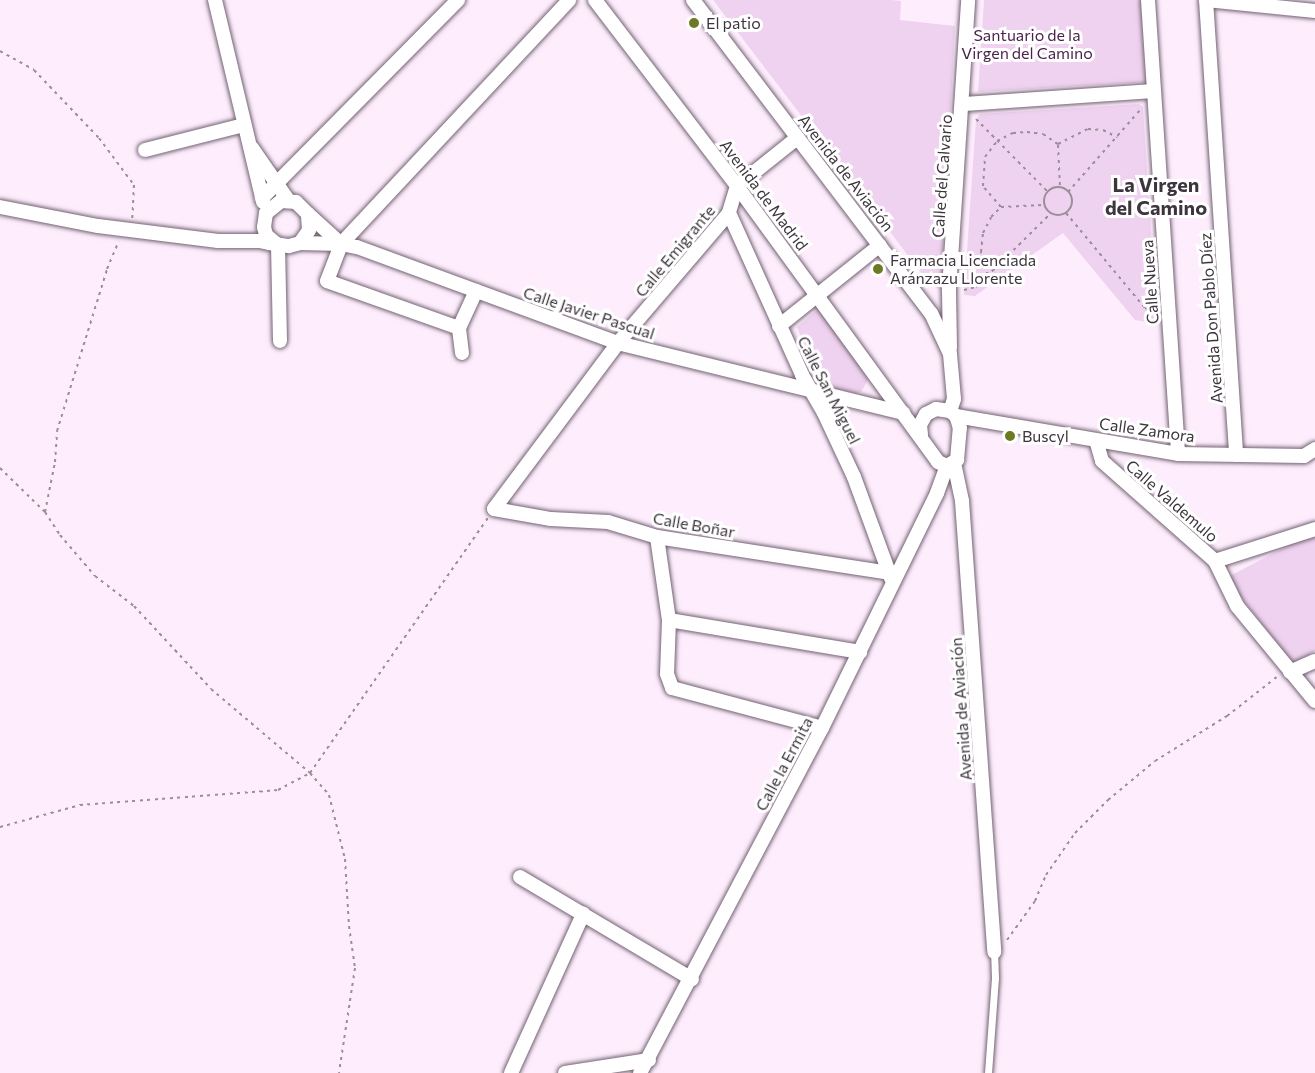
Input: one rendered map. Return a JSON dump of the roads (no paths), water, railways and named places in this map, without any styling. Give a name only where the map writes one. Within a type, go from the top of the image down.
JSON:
[{"type":"street","points":[[215,0],[266,213],[262,234]]},
{"type":"street","points":[[262,198],[275,181],[458,0]]},
{"type":"street","points":[[459,328],[327,281],[341,244],[569,0]]},
{"type":"street","name":"Avenida de Madrid","points":[[596,0],[738,186],[902,413]]},
{"type":"street","name":"Avenida de Aviación","points":[[693,0],[931,313],[950,354],[958,457],[950,465],[962,501],[994,952]]},
{"type":"street","name":"Calle del Calvario","points":[[950,354],[950,289],[964,104],[969,0]]},
{"type":"street","name":"Calle Nueva","points":[[1148,0],[1178,454]]},
{"type":"street","points":[[1206,0],[1315,11]]},
{"type":"street","name":"Avenida Don Pablo Díez","points":[[1206,0],[1236,455]]},
{"type":"street","points":[[964,104],[1154,91]]},
{"type":"street","points":[[145,150],[244,125]]},
{"type":"street","points":[[738,186],[797,138]]},
{"type":"street","points":[[0,207],[127,230],[218,242],[262,234],[278,245],[289,246],[300,243],[309,230],[308,214],[303,207],[288,200],[248,141]]},
{"type":"street","name":"Calle Emigrante","points":[[494,508],[618,343],[729,213],[738,186]]},
{"type":"street","points":[[266,213],[275,203],[288,200]]},
{"type":"street","name":"Calle San Miguel","points":[[729,213],[779,327],[854,477],[891,578]]},
{"type":"street","name":"Calle Javier Pascual","points":[[308,214],[341,244]]},
{"type":"street","name":"Calle Javier Pascual","points":[[300,243],[341,244],[618,343],[902,413],[926,414],[936,409],[955,419]]},
{"type":"street","points":[[278,245],[280,341]]},
{"type":"street","points":[[779,327],[880,245]]},
{"type":"street","points":[[462,353],[459,328],[476,291]]},
{"type":"street","points":[[902,413],[921,435],[938,462],[950,465]]},
{"type":"street","points":[[921,435],[920,425],[926,414]]},
{"type":"street","name":"Calle Zamora","points":[[955,419],[974,418],[1178,454],[1304,456],[1315,449]]},
{"type":"street","name":"Calle Valdemulo","points":[[1096,440],[1102,461],[1215,561],[1237,606],[1315,701]]},
{"type":"street","name":"Calle la Ermita","points":[[640,1073],[692,979],[771,822],[822,728],[860,652],[891,578],[950,465]]},
{"type":"street","name":"Calle Boñar","points":[[494,508],[551,519],[608,522],[657,537],[891,578]]},
{"type":"street","points":[[1215,561],[1315,530]]},
{"type":"street","points":[[657,537],[669,620],[667,674],[672,688],[822,728]]},
{"type":"street","points":[[669,620],[860,652]]},
{"type":"street","points":[[1289,671],[1315,661]]},
{"type":"street","points":[[520,877],[692,979]]},
{"type":"street","points":[[511,1073],[583,914]]},
{"type":"street","points":[[565,1073],[649,1060]]},
{"type":"lane","points":[[988,1073],[995,978],[994,952]]},
{"type":"place","name":"El patio","points":[[694,23]]},
{"type":"place","name":"Farmacia Licenciada Aránzazu Llorente","points":[[878,269]]},
{"type":"place","name":"Buscyl","points":[[1010,436]]},
{"type":"district","name":"La Virgen del Camino","points":[[1156,196]]},
{"type":"park label","name":"Santuario de la Virgen del Camino","points":[[1027,44]]}]
